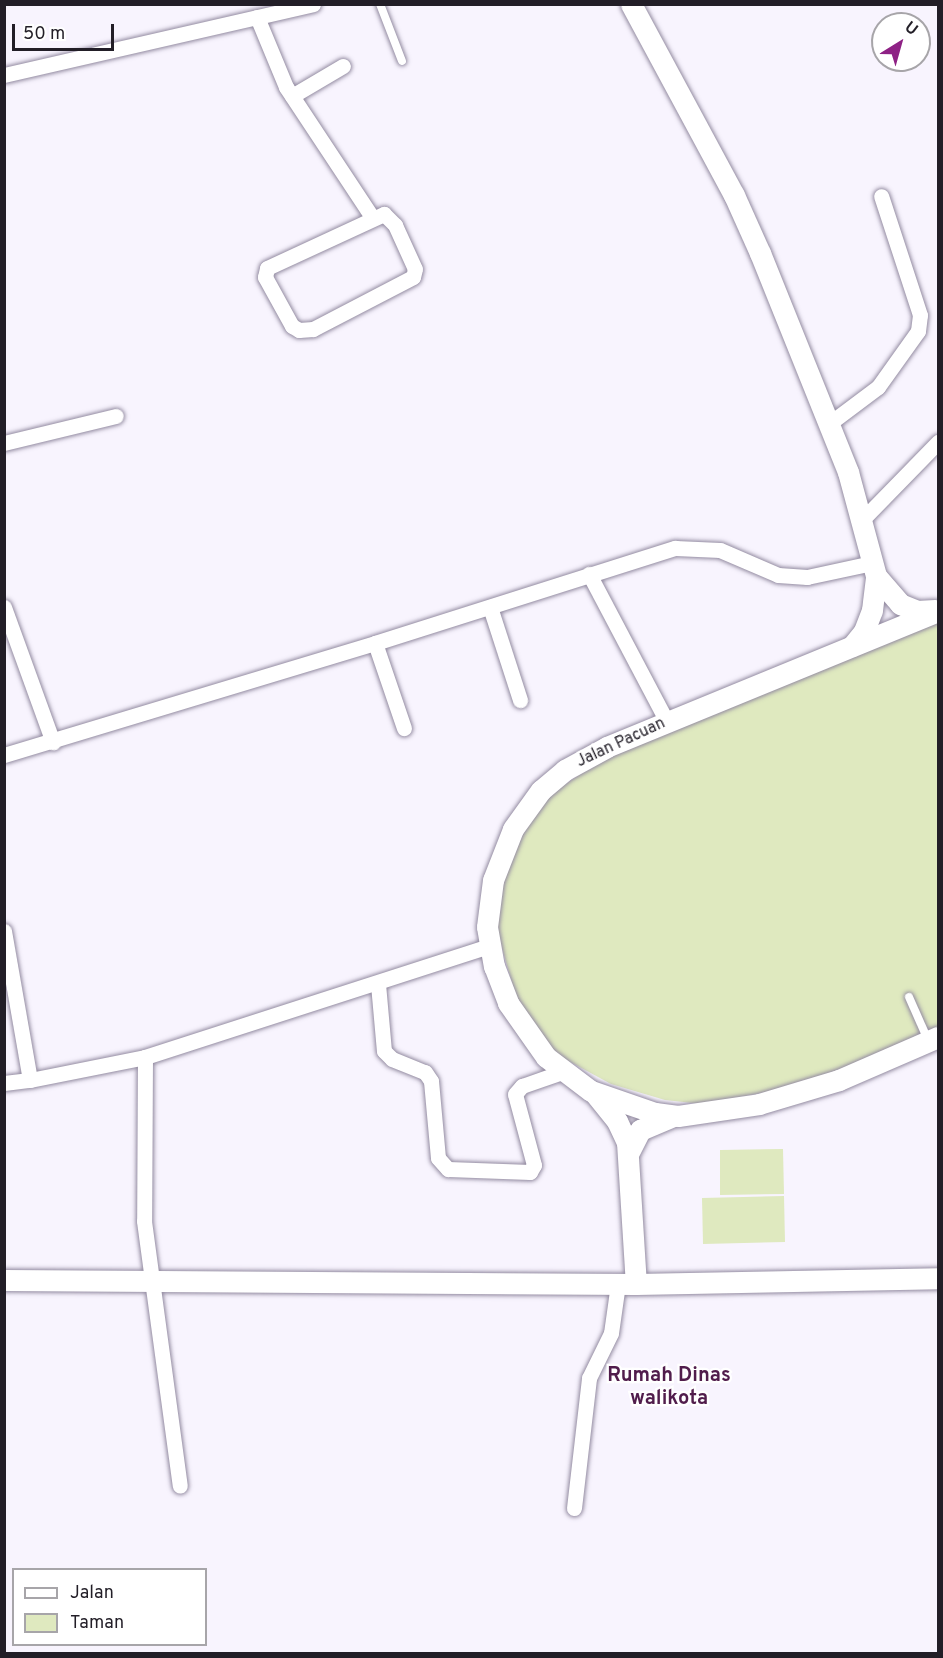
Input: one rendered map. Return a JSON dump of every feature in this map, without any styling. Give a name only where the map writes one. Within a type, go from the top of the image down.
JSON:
[{"type":"street","points":[[4,75],[313,4]]},
{"type":"street","points":[[631,4],[734,195],[830,423],[848,472],[874,570],[892,598],[908,609],[939,610]]},
{"type":"street","points":[[257,17],[292,96],[372,217]]},
{"type":"street","points":[[292,96],[343,66]]},
{"type":"street","points":[[830,423],[878,387],[918,331],[920,315],[881,196]]},
{"type":"street","points":[[384,214],[395,225],[415,269],[413,277],[313,329],[299,330],[292,326],[265,277],[267,268],[372,217],[384,214]]},
{"type":"street","points":[[4,443],[116,416]]},
{"type":"street","points":[[860,522],[939,442]]},
{"type":"street","points":[[4,755],[375,644],[675,548],[702,547],[720,550],[778,575],[807,577],[874,570]]},
{"type":"street","points":[[850,648],[870,616],[874,570]]},
{"type":"street","points":[[589,574],[667,722]]},
{"type":"street","points":[[490,607],[520,700]]},
{"type":"street","points":[[4,608],[53,742]]},
{"type":"street","name":"Jalan Pacuan","points":[[929,1045],[802,1093],[726,1111],[678,1116],[635,1108],[591,1091],[562,1072],[519,1023],[501,985],[489,946],[487,927],[494,880],[513,829],[531,802],[578,761],[939,610]]},
{"type":"street","points":[[375,644],[404,728]]},
{"type":"street","points":[[4,931],[30,1080]]},
{"type":"street","points":[[4,1083],[145,1057],[378,984],[489,946]]},
{"type":"street","points":[[378,984],[384,1051],[392,1059],[425,1072],[431,1081],[438,1158],[448,1169],[530,1172],[534,1165],[515,1094],[522,1086],[562,1072]]},
{"type":"street","points":[[145,1057],[144,1221],[180,1486]]},
{"type":"street","points":[[591,1091],[617,1121],[629,1152]]},
{"type":"street","points":[[574,1508],[589,1378],[611,1333],[627,1284],[629,1152],[635,1137],[646,1126],[678,1116]]},
{"type":"street","points":[[4,1280],[627,1284],[939,1278]]},
{"type":"lane","points":[[380,4],[402,61]]},
{"type":"lane","points":[[909,997],[929,1045]]},
{"type":"green space","points":[[938,617],[938,1028],[848,1067],[778,1090],[702,1104],[665,1100],[611,1084],[563,1058],[548,1045],[516,996],[496,928],[499,891],[520,838],[551,794],[597,763]]},
{"type":"green space","points":[[783,1149],[784,1194],[720,1195],[720,1150]]},
{"type":"green space","points":[[784,1196],[785,1242],[703,1244],[702,1198]]},
{"type":"district","name":"Rumah Dinas walikota","points":[[669,1388]]}]
